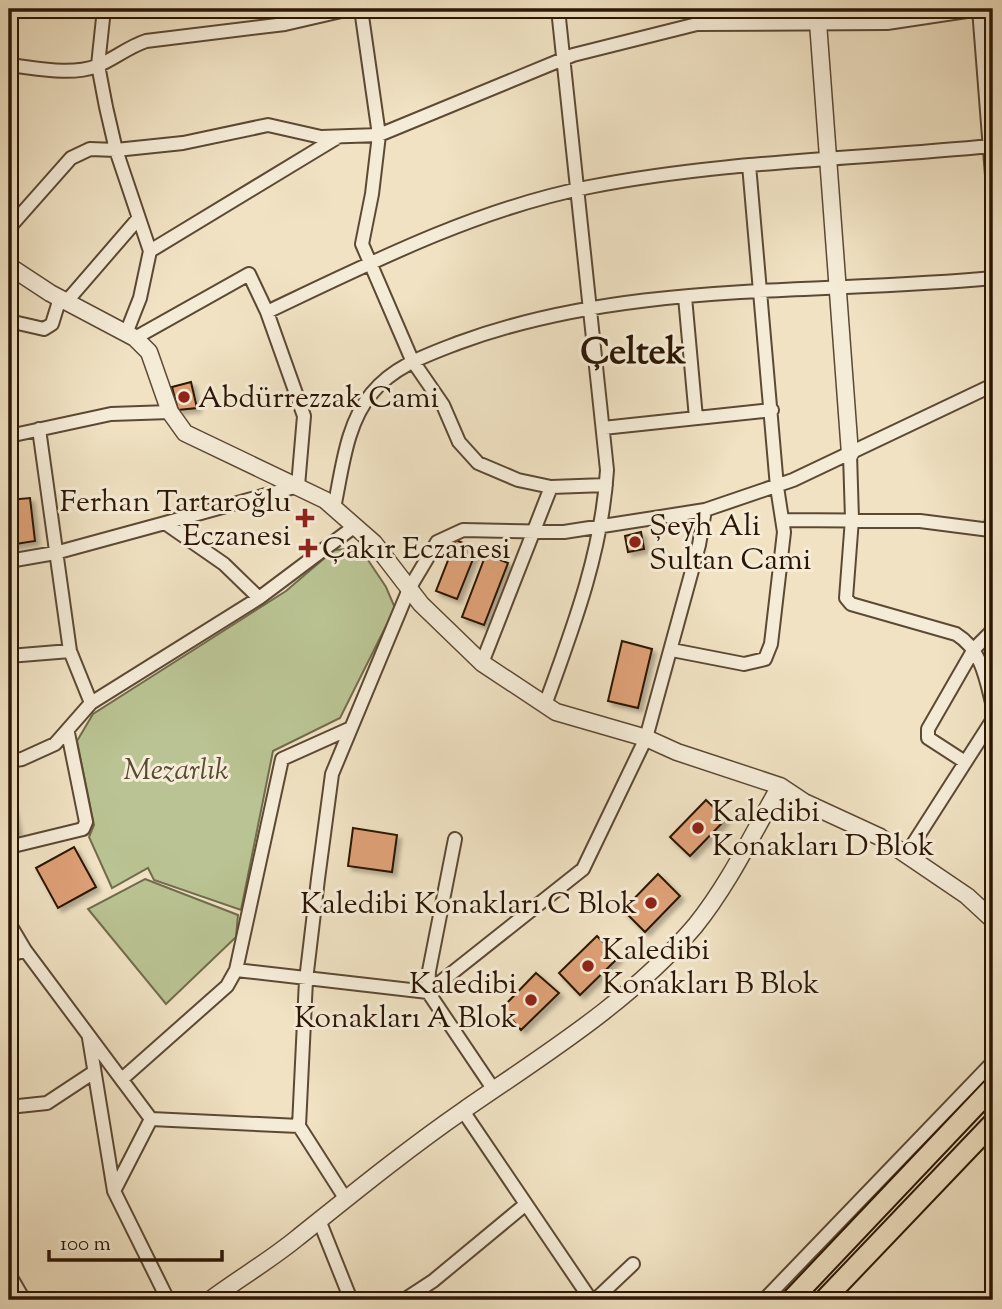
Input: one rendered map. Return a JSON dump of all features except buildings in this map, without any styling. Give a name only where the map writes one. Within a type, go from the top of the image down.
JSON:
[{"type":"highway","points":[[791,1300],[993,1087]]},
{"type":"highway","points":[[824,1300],[993,1123]]},
{"type":"street","points":[[104,9],[99,65],[116,150],[137,220],[150,251],[131,334]]},
{"type":"street","points":[[9,65],[66,71],[99,65],[125,48],[146,41],[285,24],[350,9]]},
{"type":"street","points":[[361,9],[379,135],[372,194],[362,244],[368,264],[412,360],[443,405],[459,442],[478,463],[518,480],[551,487],[606,485]]},
{"type":"street","points":[[545,705],[572,633],[601,527],[606,485],[592,310],[558,9]]},
{"type":"street","points":[[9,228],[71,158],[90,149],[116,150],[183,143],[268,125],[321,137],[379,135],[564,59],[697,24],[817,16],[887,23],[980,9],[993,188]]},
{"type":"street","points":[[817,16],[850,454],[852,519],[846,598],[851,604],[956,634],[974,649],[993,706]]},
{"type":"street","points":[[150,251],[339,137]]},
{"type":"street","points":[[267,312],[368,264],[499,212],[579,190],[749,165],[991,146]]},
{"type":"street","points":[[672,650],[744,664],[765,659],[771,644],[784,531],[777,487],[749,165]]},
{"type":"street","points":[[9,321],[44,329],[52,324],[64,299],[137,220]]},
{"type":"street","points":[[9,266],[131,334],[149,352],[170,412],[185,433],[298,486],[334,508],[374,544],[409,589],[482,663],[545,705],[556,712],[646,737],[677,752],[780,786],[804,802],[880,838],[967,896],[993,920]]},
{"type":"street","points":[[131,334],[249,274],[267,312],[304,416],[298,486]]},
{"type":"street","points":[[334,508],[352,429],[371,393],[412,360],[489,331],[545,317],[760,289],[993,278]]},
{"type":"street","points":[[685,297],[696,418]]},
{"type":"street","points":[[345,1198],[299,1126],[306,980],[332,774],[409,589],[437,542],[448,534],[463,530],[532,533],[601,527],[705,510],[777,487],[993,385]]},
{"type":"street","points":[[603,428],[772,410]]},
{"type":"street","points":[[9,436],[111,414],[170,412]]},
{"type":"street","points":[[39,429],[54,554],[70,651],[91,703]]},
{"type":"street","points":[[9,561],[54,554],[298,486]]},
{"type":"street","points":[[482,663],[551,487]]},
{"type":"street","points":[[236,970],[428,992],[583,869],[646,737],[672,650],[699,545],[705,510]]},
{"type":"street","points":[[782,520],[920,521],[992,532],[993,514]]},
{"type":"street","points":[[165,523],[224,564],[259,598]]},
{"type":"street","points":[[9,761],[22,759],[55,744],[68,733],[91,703],[259,598],[324,552],[355,526]]},
{"type":"street","points":[[965,762],[929,738],[928,729],[974,649],[993,630]]},
{"type":"street","points":[[9,656],[70,651]]},
{"type":"street","points":[[906,855],[993,719]]},
{"type":"street","points":[[122,1079],[227,986],[236,970],[282,759],[351,727]]},
{"type":"street","points":[[9,847],[83,829],[86,822],[68,733]]},
{"type":"street","points":[[217,1298],[345,1198],[463,1111],[582,1031],[629,991],[694,927],[716,898],[780,786]]},
{"type":"street","points":[[455,839],[429,971],[428,992],[494,1090]]},
{"type":"street","points":[[9,923],[24,950],[151,1119]]},
{"type":"street","points":[[9,956],[24,950]]},
{"type":"street","points":[[88,1034],[114,1191],[168,1300]]},
{"type":"street","points":[[764,1300],[993,1062]]},
{"type":"street","points":[[9,1107],[47,1103],[94,1072]]},
{"type":"street","points":[[463,1111],[593,1300],[633,1264]]},
{"type":"street","points":[[151,1119],[299,1126]]},
{"type":"street","points":[[114,1191],[151,1119]]},
{"type":"street","points":[[404,1300],[433,1281],[526,1204]]},
{"type":"street","points":[[319,1220],[351,1300]]},
{"type":"street","points":[[9,1274],[24,1300]]},
{"type":"green space","name":"Mezarlık","points":[[360,548],[386,587],[395,608],[340,718],[273,751],[241,910],[154,880],[148,868],[112,888],[89,837],[94,825],[77,741],[93,714],[286,591],[334,550]]},
{"type":"green space","points":[[145,879],[238,915],[236,937],[166,1004],[88,909]]},
{"type":"place","name":"Abdürrezzak Cami","points":[[184,397]]},
{"type":"place","name":"Ferhan Tartaroğlu Eczanesi","points":[[305,518]]},
{"type":"place","name":"Şeyh Ali Sultan Cami","points":[[635,542]]},
{"type":"place","name":"Çakır Eczanesi","points":[[308,548]]},
{"type":"place","name":"Kaledibi Konakları D Blok","points":[[698,828]]},
{"type":"place","name":"Kaledibi Konakları C Blok","points":[[651,903]]},
{"type":"place","name":"Kaledibi Konakları B Blok","points":[[588,966]]},
{"type":"place","name":"Kaledibi Konakları A Blok","points":[[531,1000]]},
{"type":"district","name":"Çeltek","points":[[633,350]]}]
